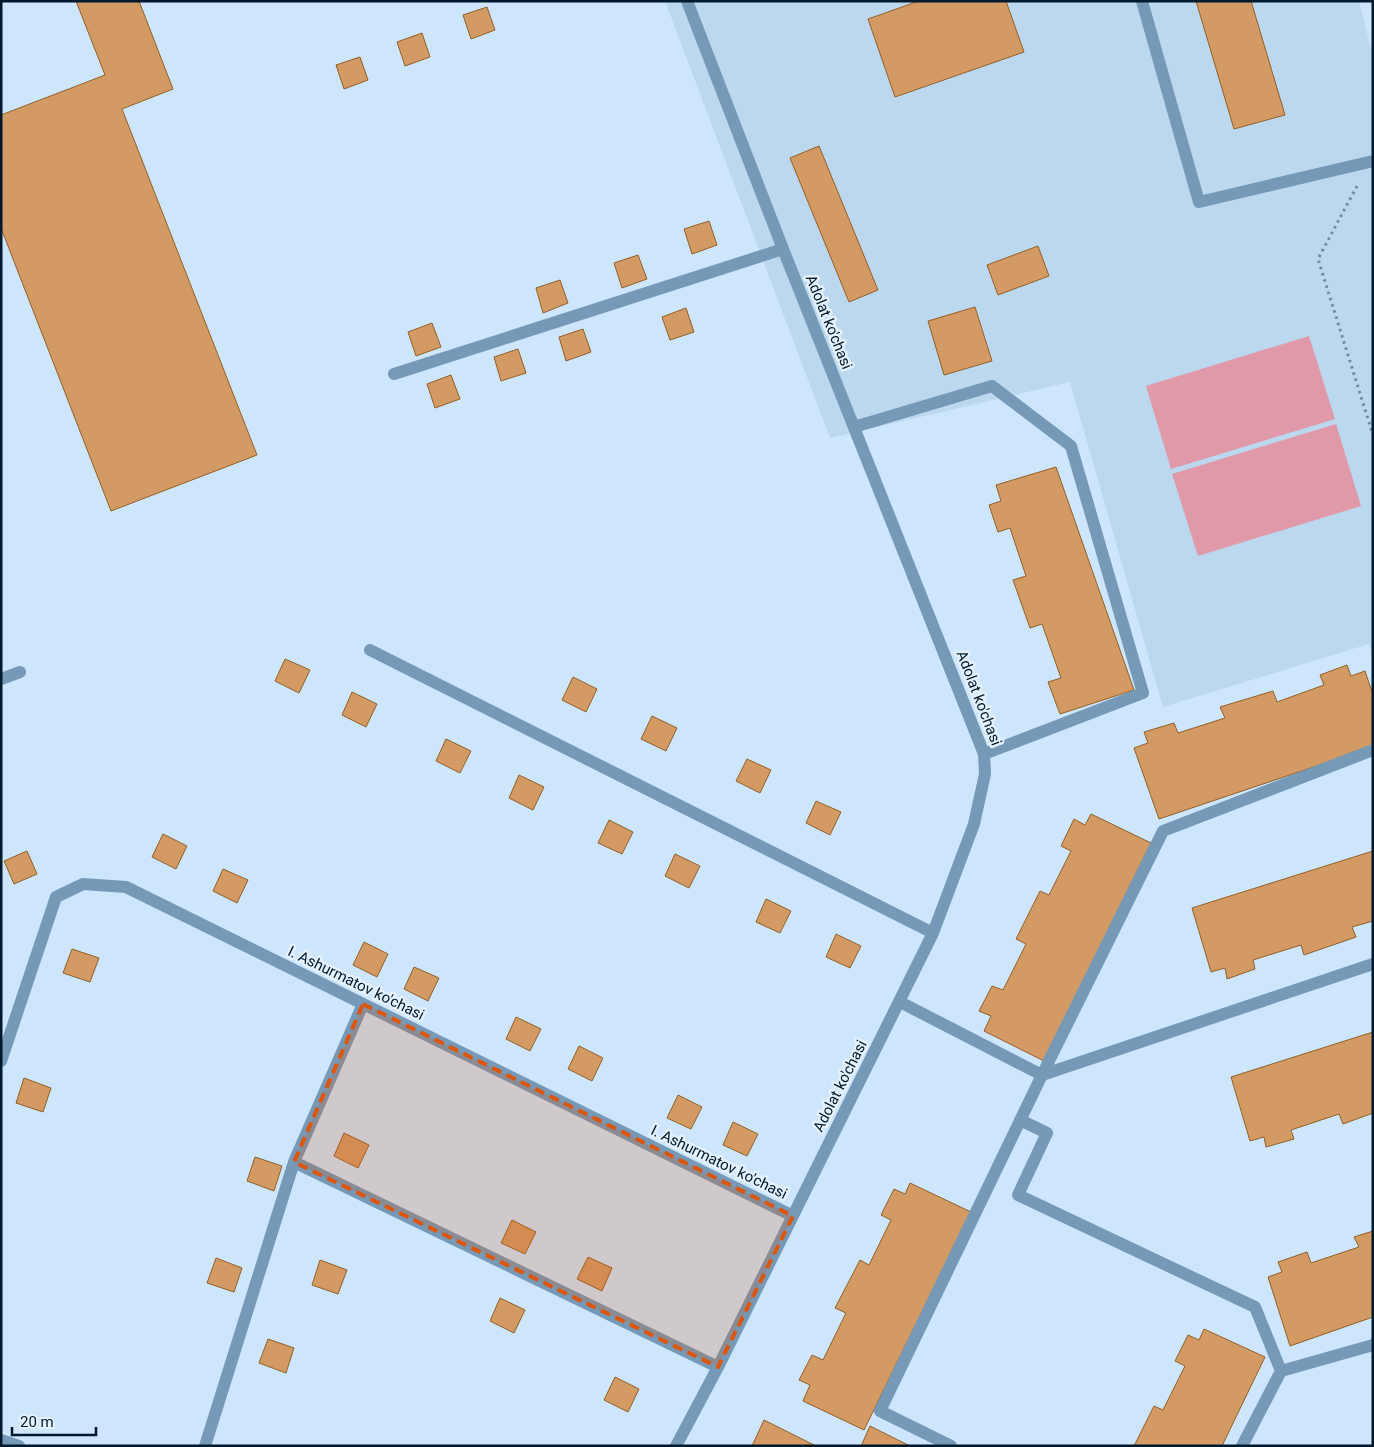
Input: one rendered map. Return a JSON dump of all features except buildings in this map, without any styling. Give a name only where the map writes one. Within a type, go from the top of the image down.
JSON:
[{"type":"street","name":"Adolat ko'chasi","points":[[676,1446],[718,1368],[933,933],[974,824],[985,774],[984,754],[687,1]]},
{"type":"street","points":[[1142,1],[1199,202],[1371,161]]},
{"type":"street","points":[[394,374],[783,248]]},
{"type":"street","points":[[854,427],[992,386],[1071,446],[1143,692],[984,754]]},
{"type":"street","points":[[370,650],[933,933]]},
{"type":"street","points":[[1,679],[20,672]]},
{"type":"street","points":[[951,1446],[880,1411],[1020,1120],[1163,831],[1373,750]]},
{"type":"street","name":"I. Ashurmatov ko'chasi","points":[[1,1061],[56,896],[83,884],[126,887],[793,1216]]},
{"type":"street","points":[[900,1002],[1042,1075],[1373,964]]},
{"type":"street","points":[[205,1446],[294,1162],[363,1004]]},
{"type":"street","points":[[1020,1120],[1047,1133],[1018,1195],[1254,1307],[1281,1371]]},
{"type":"street","points":[[294,1162],[718,1368]]},
{"type":"street","points":[[1242,1446],[1281,1371],[1373,1345]]},
{"type":"street","points":[[1,1440],[19,1446]]},
{"type":"path","points":[[1371,161],[1318,258],[1373,435]]},
{"type":"highlighted area","points":[[363,1004],[793,1216],[718,1367],[294,1162]]},
{"type":"shaded area","points":[[665,1],[1359,1],[1373,57],[1373,656],[1369,644],[1163,707],[1070,382],[830,438]]},
{"type":"shaded area","points":[[1309,336],[1335,419],[1171,469],[1146,386]]},
{"type":"shaded area","points":[[1336,424],[1361,506],[1198,556],[1172,474]]}]
